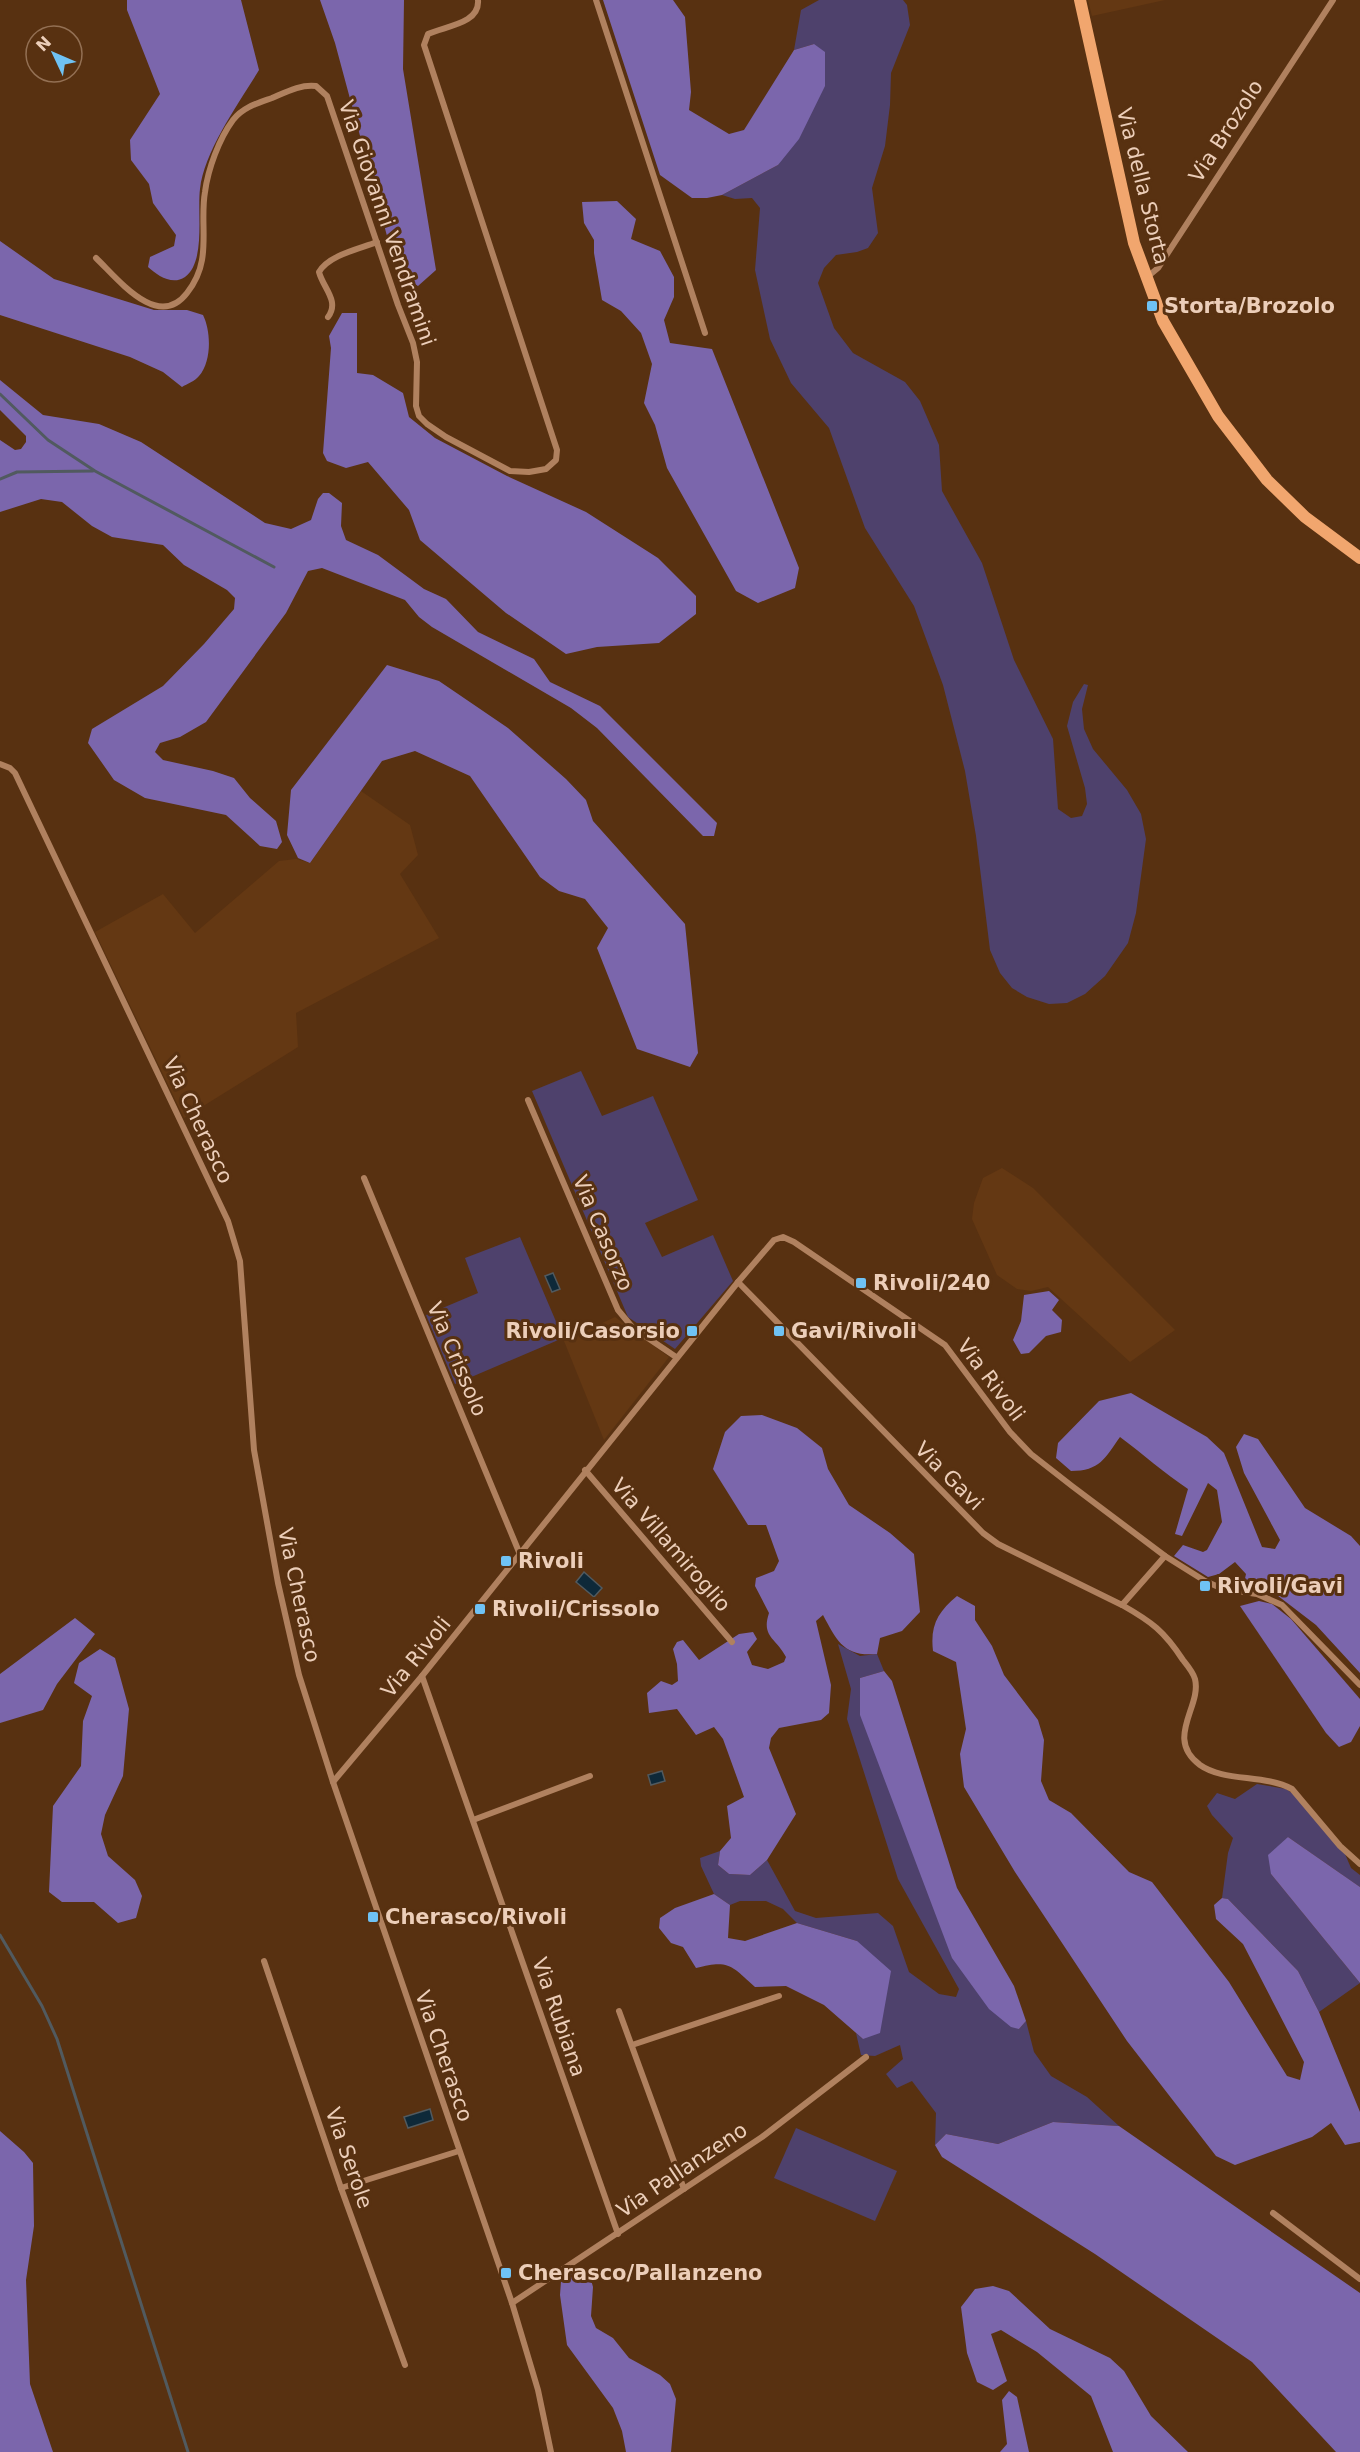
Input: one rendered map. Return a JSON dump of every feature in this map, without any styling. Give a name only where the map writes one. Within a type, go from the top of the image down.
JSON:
[{"type":"main road","name":"Via della Storta","points":[[1080,0],[1128,222],[1146,279],[1173,341],[1218,416],[1267,480],[1288,502],[1360,558]]},
{"type":"street","name":"Via Giovanni Vendramini","points":[[96,258],[132,293],[146,302],[163,308],[178,303],[193,285],[202,262],[206,186],[228,127],[249,107],[309,85],[322,89],[327,96],[413,343],[417,362],[416,406],[422,419],[440,434],[501,468],[529,472],[550,466],[556,460],[556,450],[424,45],[428,34],[474,15],[478,7],[478,0]]},
{"type":"street","points":[[597,0],[705,333]]},
{"type":"street","name":"Via Brozolo","points":[[1146,279],[1158,268],[1333,0]]},
{"type":"street","points":[[328,317],[333,306],[331,296],[320,278],[319,272],[322,267],[330,261],[377,242]]},
{"type":"street","name":"Via Cherasco","points":[[0,764],[15,773],[228,1221],[240,1262],[254,1450],[278,1583],[299,1675],[333,1782],[512,2303],[538,2390],[551,2452]]},
{"type":"street","name":"Via Casorzo","points":[[528,1100],[618,1310],[633,1328],[676,1357]]},
{"type":"street","name":"Via Crissolo","points":[[364,1178],[519,1552]]},
{"type":"street","name":"Via Rivoli","points":[[333,1782],[422,1676],[676,1357],[774,1240],[783,1237],[794,1242],[945,1345],[1019,1443],[1072,1486],[1165,1556],[1214,1586],[1257,1594],[1282,1605],[1360,1685]]},
{"type":"street","name":"Via Gavi","points":[[738,1282],[866,1416],[983,1533],[998,1544],[1122,1605],[1162,1632],[1193,1675],[1195,1685],[1185,1738],[1187,1751],[1191,1756],[1201,1765],[1215,1772],[1262,1778],[1292,1789],[1340,1846],[1360,1864]]},
{"type":"street","name":"Via Villamiroglio","points":[[585,1470],[732,1642]]},
{"type":"street","points":[[1122,1605],[1165,1556]]},
{"type":"street","name":"Via Rubiana","points":[[422,1676],[618,2234]]},
{"type":"street","points":[[473,1820],[590,1776]]},
{"type":"street","name":"Via Serole","points":[[264,1961],[341,2188],[405,2365]]},
{"type":"street","points":[[632,2045],[779,1996]]},
{"type":"street","points":[[619,2011],[684,2189]]},
{"type":"street","name":"Via Pallanzeno","points":[[512,2303],[762,2137],[866,2057]]},
{"type":"street","points":[[341,2188],[459,2151]]},
{"type":"street","points":[[1273,2213],[1360,2279]]},
{"type":"shaded area","points":[[127,0],[241,0],[259,70],[223,128],[208,159],[200,189],[196,260],[192,270],[185,277],[175,280],[165,278],[148,267],[150,257],[174,246],[176,235],[153,203],[149,184],[131,160],[130,140],[160,94],[127,10]]},
{"type":"shaded area","points":[[320,0],[404,0],[403,69],[436,270],[418,286],[397,273],[335,43]]},
{"type":"shaded area","points":[[603,0],[673,0],[685,17],[691,92],[689,110],[729,134],[744,130],[794,50],[814,44],[825,52],[825,86],[799,139],[778,165],[722,195],[707,198],[692,198],[660,175]]},
{"type":"shaded area","points":[[819,0],[903,0],[907,5],[910,25],[891,73],[885,146],[872,188],[878,233],[868,248],[836,255],[824,268],[818,283],[834,328],[853,353],[905,382],[920,401],[939,445],[942,491],[982,563],[1014,660],[1053,739],[1058,809],[1071,818],[1082,816],[1087,804],[1085,788],[1067,726],[1073,702],[1084,684],[1088,685],[1082,709],[1084,729],[1093,749],[1127,790],[1141,814],[1146,839],[1136,913],[1128,943],[1105,976],[1085,994],[1067,1003],[1049,1004],[1027,997],[1012,988],[1000,973],[990,950],[976,836],[965,771],[943,685],[914,606],[865,528],[829,428],[791,383],[770,339],[755,270],[760,208],[752,198],[735,199],[722,195],[778,165],[814,44],[794,50],[801,10]]},
{"type":"shaded area","points":[[1088,0],[1165,0],[1092,16]]},
{"type":"shaded area","points":[[617,201],[636,219],[631,239],[660,251],[674,277],[674,297],[664,320],[670,343],[712,349],[799,568],[795,588],[758,603],[736,591],[667,468],[655,425],[644,403],[652,364],[641,333],[621,311],[602,300],[594,240],[584,223],[582,202]]},
{"type":"shaded area","points":[[0,241],[54,279],[154,310],[187,310],[203,315],[208,329],[209,346],[203,370],[199,376],[182,387],[163,372],[130,357],[0,315]]},
{"type":"shaded area","points":[[342,313],[357,313],[357,373],[373,375],[403,393],[409,417],[435,438],[507,476],[586,512],[658,558],[696,596],[696,614],[659,643],[597,647],[566,654],[506,613],[420,540],[409,510],[368,462],[346,468],[327,461],[323,453],[331,348],[329,336]]},
{"type":"shaded area","points":[[0,380],[43,415],[99,424],[141,442],[265,523],[291,529],[311,520],[318,499],[323,493],[329,493],[342,503],[341,526],[346,540],[378,555],[424,589],[446,599],[478,632],[534,659],[550,682],[600,706],[717,823],[714,836],[703,836],[597,728],[571,708],[432,627],[419,617],[405,600],[322,568],[308,571],[286,613],[206,722],[180,737],[160,743],[155,752],[163,760],[234,778],[250,798],[276,821],[282,842],[277,849],[260,846],[226,815],[145,798],[114,780],[88,743],[92,729],[163,686],[234,609],[235,598],[227,590],[184,565],[163,545],[112,537],[92,526],[62,502],[41,499],[0,512],[0,440],[15,450],[21,449],[26,442],[26,436],[0,410]]},
{"type":"shaded area","points":[[387,665],[439,681],[508,728],[566,779],[586,800],[593,821],[685,924],[698,1053],[690,1067],[637,1049],[597,948],[608,928],[585,899],[559,891],[540,877],[470,776],[415,751],[382,761],[310,863],[298,858],[287,835],[291,790]]},
{"type":"shaded area","points":[[361,791],[410,825],[418,855],[400,874],[439,938],[296,1013],[298,1047],[184,1118],[95,932],[163,894],[195,933],[279,861],[296,859],[310,863]]},
{"type":"shaded area","points":[[581,1071],[602,1116],[653,1096],[698,1200],[645,1223],[662,1257],[713,1235],[733,1281],[675,1349],[628,1317],[532,1091]]},
{"type":"shaded area","points":[[1002,1168],[1033,1188],[1175,1330],[1130,1362],[1048,1287],[1031,1291],[1017,1289],[997,1275],[972,1219],[974,1203],[983,1178]]},
{"type":"shaded area","points":[[520,1237],[563,1338],[455,1384],[426,1315],[478,1293],[465,1258]]},
{"type":"shaded area","points":[[1049,1291],[1059,1300],[1052,1310],[1062,1320],[1061,1332],[1046,1336],[1029,1353],[1021,1354],[1013,1340],[1021,1321],[1024,1295]]},
{"type":"shaded area","points":[[615,1317],[669,1357],[604,1440],[564,1341]]},
{"type":"shaded area","points":[[1131,1393],[1207,1437],[1224,1453],[1262,1547],[1275,1549],[1280,1540],[1244,1473],[1236,1447],[1244,1434],[1258,1439],[1305,1508],[1351,1536],[1360,1546],[1360,1673],[1316,1625],[1269,1589],[1244,1583],[1246,1574],[1235,1562],[1219,1574],[1208,1577],[1174,1556],[1183,1545],[1203,1552],[1207,1550],[1222,1522],[1217,1490],[1208,1483],[1182,1536],[1175,1534],[1188,1489],[1120,1437],[1101,1462],[1089,1469],[1071,1471],[1056,1458],[1058,1443],[1099,1401]]},
{"type":"shaded area","points":[[762,1415],[797,1428],[822,1448],[828,1469],[849,1505],[890,1533],[914,1554],[920,1612],[902,1631],[880,1638],[877,1654],[857,1653],[849,1650],[838,1640],[823,1615],[816,1621],[831,1685],[829,1713],[821,1720],[779,1728],[771,1738],[769,1748],[796,1814],[767,1860],[750,1875],[729,1874],[718,1865],[720,1851],[731,1838],[727,1806],[744,1797],[723,1739],[714,1727],[696,1735],[677,1709],[649,1713],[647,1693],[661,1681],[672,1685],[678,1681],[673,1649],[677,1642],[683,1640],[699,1660],[739,1634],[753,1632],[757,1639],[747,1652],[752,1665],[768,1669],[784,1662],[786,1657],[768,1632],[769,1613],[755,1586],[756,1578],[774,1571],[779,1561],[766,1525],[748,1525],[713,1469],[725,1432],[741,1416]]},
{"type":"shaded area","points":[[957,1596],[975,1606],[975,1620],[992,1646],[1004,1675],[1038,1720],[1044,1740],[1041,1781],[1049,1800],[1071,1813],[1129,1872],[1152,1882],[1229,1982],[1287,2076],[1300,2080],[1304,2062],[1243,1944],[1216,1919],[1214,1905],[1222,1898],[1228,1899],[1298,1971],[1319,2012],[1360,2112],[1360,2142],[1345,2145],[1331,2123],[1312,2137],[1235,2165],[1216,2156],[1127,2041],[1015,1872],[964,1787],[960,1754],[966,1729],[956,1662],[933,1651],[932,1642],[934,1626],[940,1614]]},
{"type":"shaded area","points":[[1259,1601],[1272,1604],[1291,1619],[1360,1699],[1360,1726],[1351,1742],[1339,1747],[1326,1733],[1240,1606]]},
{"type":"shaded area","points":[[75,1618],[95,1634],[57,1684],[43,1710],[0,1723],[0,1674]]},
{"type":"shaded area","points":[[838,1644],[860,1656],[877,1654],[884,1671],[860,1678],[1019,2029],[1026,2021],[1034,2052],[1051,2076],[1087,2097],[1119,2126],[1053,2122],[998,2144],[946,2134],[935,2145],[936,2113],[912,2081],[897,2088],[886,2074],[903,2059],[900,2045],[875,2056],[861,2055],[856,2033],[863,2039],[857,1941],[797,1923],[783,1909],[766,1901],[740,1901],[730,1905],[714,1894],[701,1866],[700,1858],[720,1851],[718,1865],[729,1874],[750,1875],[767,1860],[795,1911],[816,1918],[878,1913],[893,1926],[909,1972],[939,1994],[956,1997],[959,1989],[898,1879],[847,1719],[851,1689]]},
{"type":"shaded area","points":[[100,1649],[115,1658],[129,1709],[123,1776],[105,1815],[101,1834],[108,1856],[135,1880],[142,1896],[136,1918],[118,1923],[94,1902],[62,1902],[49,1892],[53,1806],[81,1766],[83,1721],[92,1696],[74,1683],[79,1663]]},
{"type":"shaded area","points":[[884,1671],[892,1681],[957,1888],[1014,1986],[1026,2021],[1019,2029],[1011,2027],[989,2009],[952,1958],[860,1715],[860,1678]]},
{"type":"shaded area","points":[[1257,1784],[1286,1789],[1299,1798],[1345,1854],[1351,1868],[1360,1875],[1360,1887],[1288,1837],[1271,1874],[1360,1983],[1319,2012],[1298,1971],[1228,1899],[1222,1898],[1228,1853],[1233,1838],[1207,1806],[1217,1793],[1235,1799]]},
{"type":"shaded area","points":[[1288,1837],[1360,1887],[1360,1983],[1271,1874],[1268,1855]]},
{"type":"shaded area","points":[[714,1894],[730,1905],[728,1938],[745,1941],[797,1923],[857,1941],[891,1971],[880,2033],[863,2039],[824,2005],[786,1986],[755,1987],[729,1966],[716,1964],[696,1968],[683,1947],[671,1943],[659,1928],[660,1918],[675,1908]]},
{"type":"shaded area","points":[[1053,2122],[1119,2126],[1360,2293],[1360,2452],[1336,2452],[1252,2362],[1095,2254],[942,2157],[935,2145],[946,2134],[998,2144]]},
{"type":"shaded area","points":[[796,2128],[897,2171],[875,2221],[774,2178]]},
{"type":"shaded area","points":[[0,2131],[33,2163],[34,2226],[26,2280],[30,2384],[53,2452],[0,2452]]},
{"type":"shaded area","points":[[574,2271],[590,2276],[593,2287],[591,2316],[596,2328],[613,2338],[629,2358],[660,2375],[670,2384],[676,2399],[671,2452],[626,2452],[622,2431],[613,2408],[567,2345],[560,2295],[561,2281]]},
{"type":"shaded area","points":[[993,2286],[1009,2291],[1050,2329],[1110,2358],[1124,2371],[1151,2416],[1188,2452],[1113,2452],[1091,2396],[1037,2352],[1001,2330],[991,2334],[1007,2381],[993,2390],[977,2382],[967,2353],[961,2307],[975,2289]]},
{"type":"shaded area","points":[[1009,2391],[1017,2397],[1029,2452],[1000,2452],[1007,2444],[1002,2400]]},
{"type":"water","points":[[553,1273],[560,1289],[552,1292],[545,1276]]},
{"type":"water","points":[[584,1572],[602,1588],[594,1597],[576,1582]]},
{"type":"water","points":[[662,1771],[665,1781],[651,1785],[648,1775]]},
{"type":"water","points":[[430,2109],[433,2120],[408,2128],[404,2117]]},
{"type":"waterway","points":[[0,394],[48,440],[95,471],[274,567]]},
{"type":"waterway","points":[[0,479],[17,472],[93,471]]},
{"type":"waterway","points":[[0,1935],[42,2006],[57,2039],[188,2452]]},
{"type":"place","name":"Storta/Brozolo","points":[[1152,306]]},
{"type":"place","name":"Rivoli/240","points":[[861,1283]]},
{"type":"place","name":"Rivoli/Casorsio","points":[[692,1331]]},
{"type":"place","name":"Gavi/Rivoli","points":[[779,1331]]},
{"type":"place","name":"Rivoli","points":[[506,1561]]},
{"type":"place","name":"Rivoli/Gavi","points":[[1205,1586]]},
{"type":"place","name":"Rivoli/Crissolo","points":[[480,1609]]},
{"type":"place","name":"Cherasco/Rivoli","points":[[373,1917]]},
{"type":"place","name":"Cherasco/Pallanzeno","points":[[506,2273]]}]
